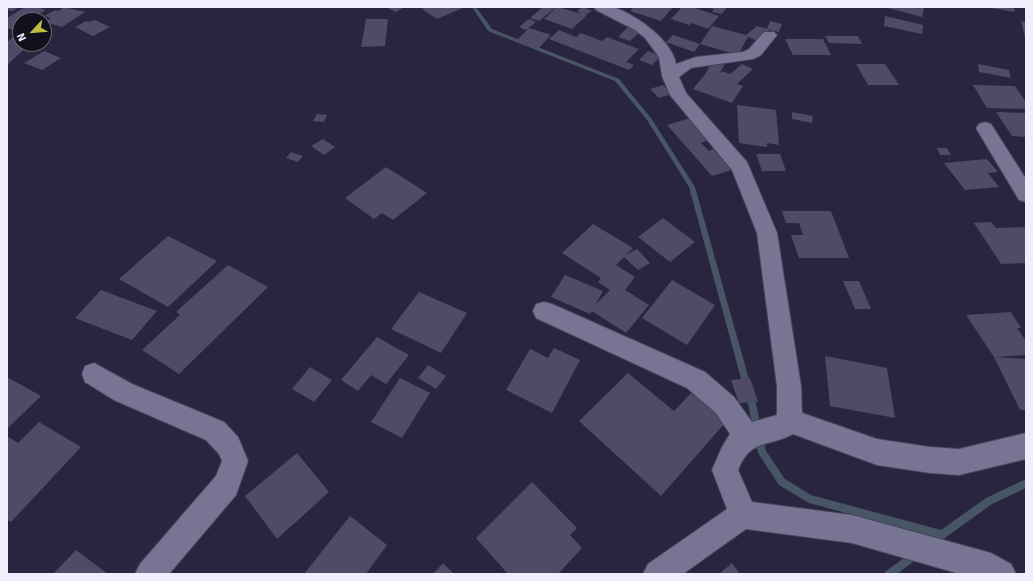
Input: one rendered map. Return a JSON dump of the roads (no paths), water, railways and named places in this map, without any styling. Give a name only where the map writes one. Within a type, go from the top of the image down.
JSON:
[{"type":"street","points":[[601,7],[640,27],[650,35],[668,56],[670,76],[678,95],[740,167],[767,233],[789,386],[782,426]]},
{"type":"street","points":[[670,76],[685,65],[696,62],[747,56],[755,52],[769,35]]},
{"type":"street","points":[[985,128],[1026,195]]},
{"type":"street","points":[[544,311],[696,380],[725,405],[747,437]]},
{"type":"street","points":[[94,374],[123,392],[215,431],[229,446],[234,461],[226,485],[150,574]]},
{"type":"street","points":[[743,514],[725,470],[732,452],[747,437],[782,426],[877,452],[930,460],[959,462],[1026,446]]},
{"type":"street","points":[[658,574],[743,514],[852,528],[996,571]]},
{"type":"waterway","points":[[474,7],[490,30],[617,80],[649,119],[692,187],[753,408],[762,453],[782,482],[809,499],[942,535]]},
{"type":"waterway","points":[[938,538],[989,501],[1026,483]]},
{"type":"waterway","points":[[889,574],[915,555]]}]
